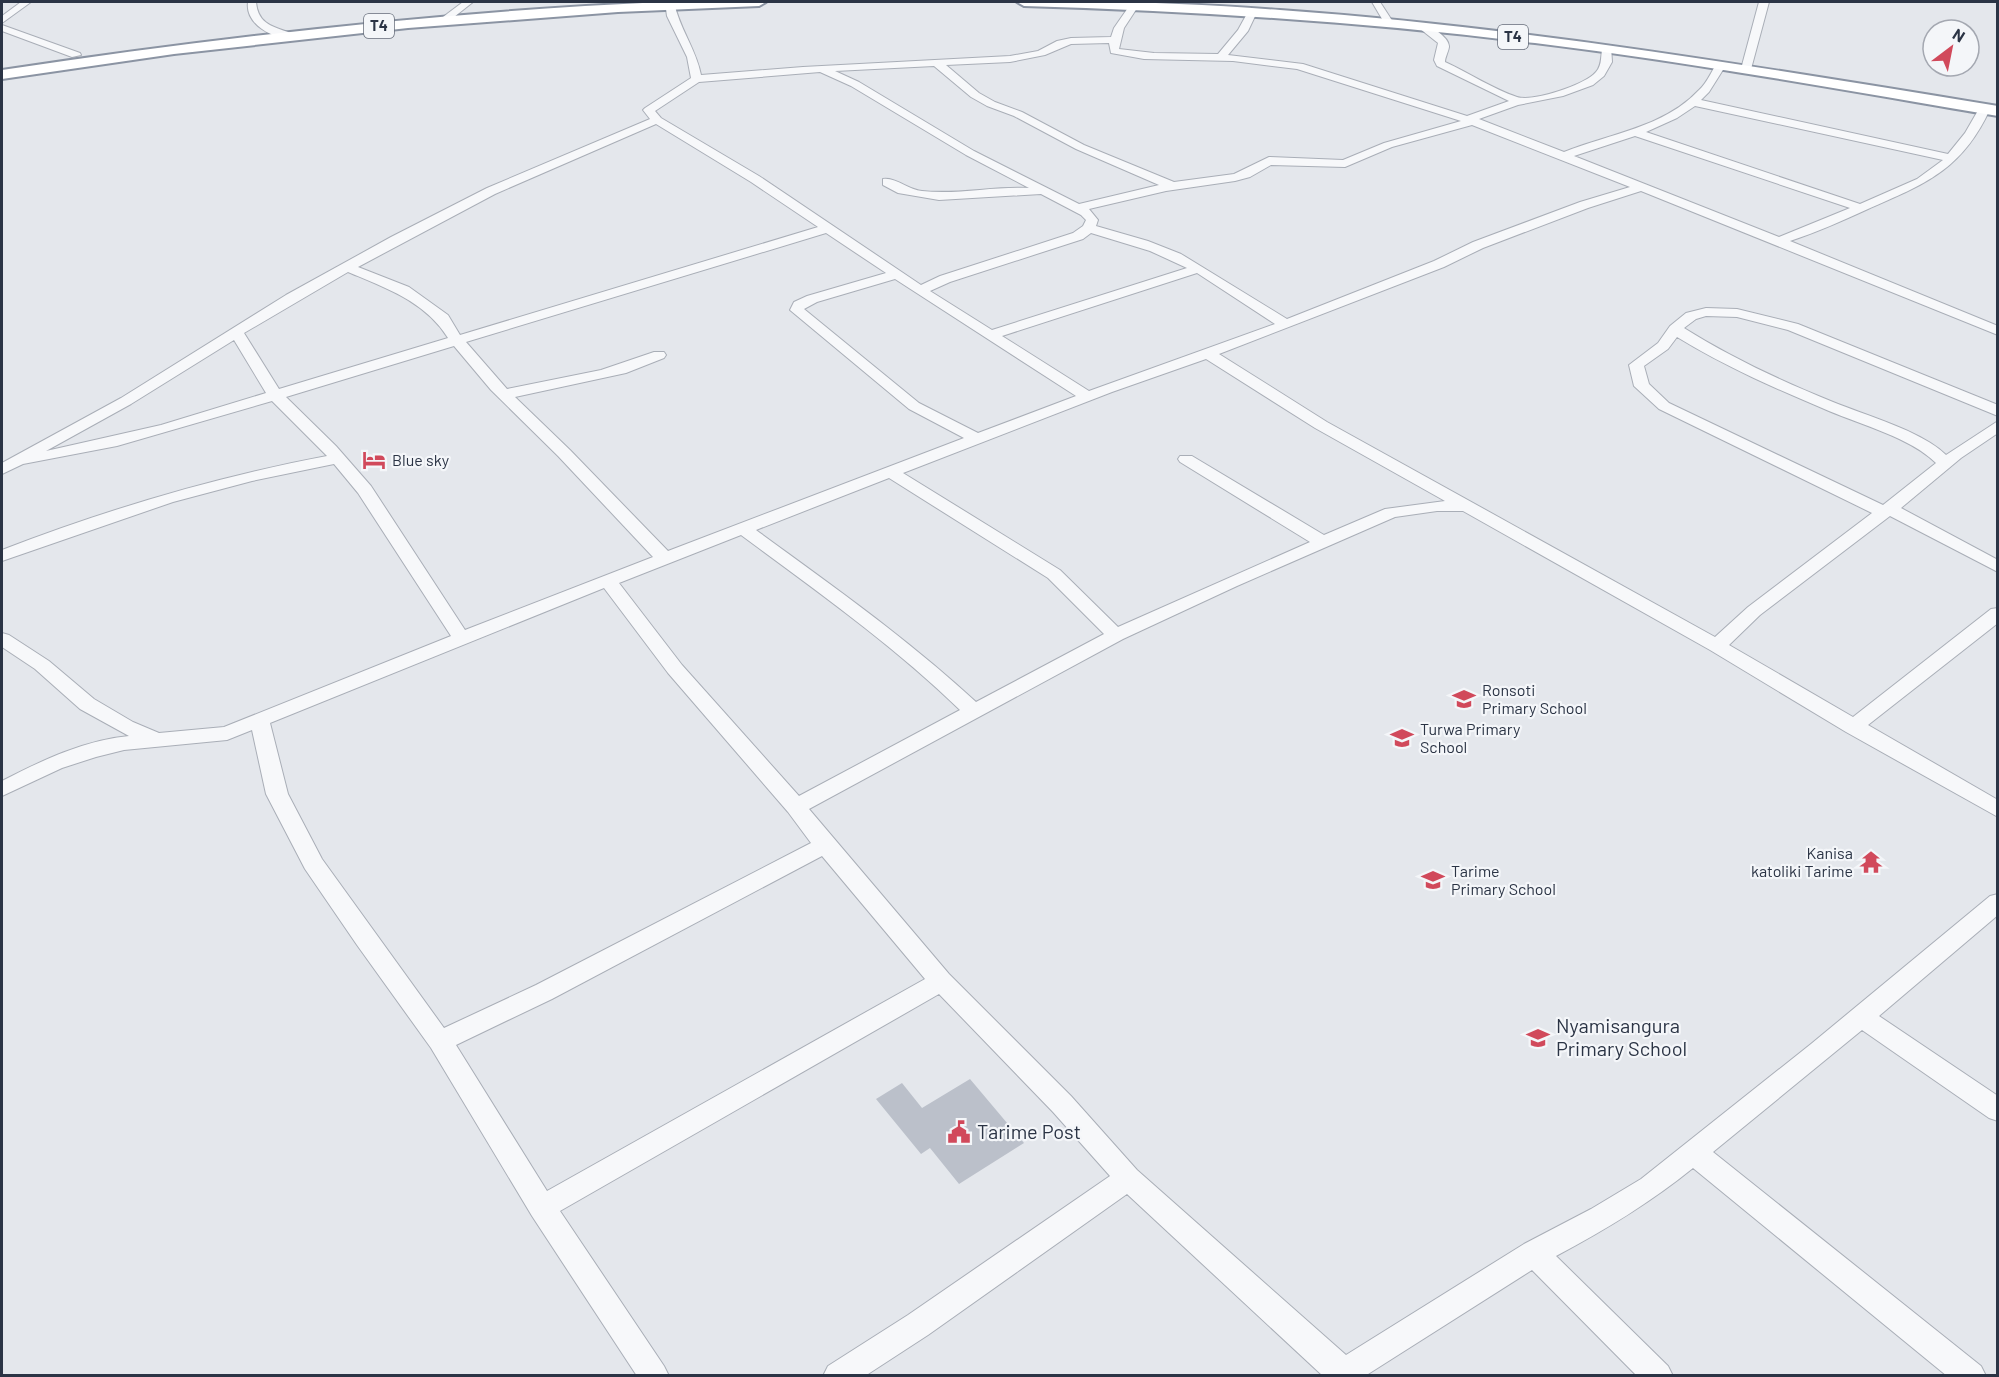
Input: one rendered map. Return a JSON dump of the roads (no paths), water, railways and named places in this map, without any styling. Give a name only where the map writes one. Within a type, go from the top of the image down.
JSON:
[{"type":"highway","name":"T4","points":[[2,75],[198,46],[446,19],[669,3],[759,2]]},
{"type":"highway","name":"T4","points":[[1024,2],[1135,3],[1388,22],[1607,48],[1991,110]]},
{"type":"street","points":[[2,20],[26,2]]},
{"type":"street","points":[[252,2],[252,13],[258,23],[290,36]]},
{"type":"street","points":[[446,19],[468,2]]},
{"type":"street","points":[[1376,2],[1388,22]]},
{"type":"street","points":[[1746,69],[1764,2]]},
{"type":"street","points":[[669,3],[672,16],[692,57],[696,79]]},
{"type":"street","points":[[1135,3],[1114,40],[1115,51],[1221,57],[1299,66],[1471,120],[1779,241],[1998,331]]},
{"type":"street","points":[[1221,57],[1243,32],[1252,12]]},
{"type":"street","points":[[1422,26],[1443,42],[1444,47],[1439,60],[1441,64],[1511,97],[1515,102]]},
{"type":"street","points":[[2,28],[76,55]]},
{"type":"street","points":[[1088,397],[920,290],[755,179],[657,120],[649,110],[696,79],[821,69],[1010,59],[1041,53],[1061,43],[1071,41],[1114,40]]},
{"type":"street","points":[[1077,208],[1172,186],[1235,177],[1257,169],[1269,161],[1319,164],[1345,162],[1388,145],[1471,120],[1515,102],[1558,94],[1587,84],[1606,68],[1609,58],[1607,48]]},
{"type":"street","points":[[938,64],[975,95],[991,104],[1018,114],[1080,147],[1172,186]]},
{"type":"street","points":[[1563,158],[1589,146],[1636,132],[1692,102],[1705,91],[1721,65]]},
{"type":"street","points":[[821,69],[855,84],[920,125],[1045,193],[1085,212],[1092,220],[1089,228]]},
{"type":"street","points":[[1692,102],[1784,120],[1951,158]]},
{"type":"street","points":[[1779,241],[1861,208],[1912,185],[1936,171],[1951,158],[1991,110]]},
{"type":"street","points":[[2,469],[126,401],[291,298],[347,267],[490,191],[657,120]]},
{"type":"street","points":[[1636,132],[1861,208]]},
{"type":"street","points":[[887,182],[909,194],[1007,190],[1045,193]]},
{"type":"street","points":[[2,789],[55,763],[91,751],[124,743],[227,733],[260,721],[368,675],[608,580],[1088,397],[1209,354],[1439,264],[1478,245],[1584,205],[1642,187]]},
{"type":"street","points":[[17,460],[101,445],[626,291],[828,228]]},
{"type":"street","points":[[920,290],[973,269],[1061,242],[1089,228],[1140,242],[1178,257],[1264,313],[1286,324]]},
{"type":"street","points":[[347,267],[385,281],[427,304],[443,318],[456,339],[504,395],[564,453],[665,559]]},
{"type":"street","points":[[990,335],[1197,269]]},
{"type":"street","points":[[897,274],[812,299],[799,305],[797,310],[914,406],[977,439]]},
{"type":"street","points":[[1998,411],[1812,334],[1737,313],[1706,312],[1690,316],[1675,329],[1664,346],[1636,365],[1642,386],[1664,406],[1709,430],[1886,510],[1998,567]]},
{"type":"street","points":[[1675,329],[1720,357],[1773,382],[1920,443],[1934,452],[1945,464]]},
{"type":"street","points":[[236,332],[274,394],[330,449],[365,490],[462,639]]},
{"type":"street","points":[[1209,354],[1269,394],[1717,646],[1998,810]]},
{"type":"street","points":[[504,395],[534,386],[608,375],[659,355]]},
{"type":"street","points":[[1717,646],[1754,611],[1998,426]]},
{"type":"street","points":[[2,556],[179,495],[274,470],[337,459]]},
{"type":"street","points":[[1186,459],[1323,542]]},
{"type":"street","points":[[892,473],[1054,574],[1116,635]]},
{"type":"street","points":[[796,807],[1116,635],[1323,542],[1391,513],[1437,506],[1467,506]]},
{"type":"street","points":[[744,529],[884,632],[927,667],[973,711]]},
{"type":"street","points":[[608,580],[675,669],[796,807],[825,845],[940,981],[1062,1104],[1128,1178],[1343,1374],[1534,1253],[1601,1218],[1650,1187],[1820,1051],[1998,902]]},
{"type":"street","points":[[1853,726],[1998,613]]},
{"type":"street","points":[[2,639],[42,665],[87,704],[126,727],[158,740]]},
{"type":"street","points":[[260,721],[277,794],[313,863],[365,939],[440,1041],[542,1207],[654,1376]]},
{"type":"street","points":[[440,1041],[554,987],[825,845]]},
{"type":"street","points":[[542,1207],[940,981]]},
{"type":"street","points":[[1860,1016],[1998,1110]]},
{"type":"street","points":[[1693,1152],[1971,1376]]},
{"type":"street","points":[[838,1376],[918,1325],[1128,1178]]},
{"type":"street","points":[[1534,1253],[1658,1376]]},
{"type":"place","name":"Blue sky","points":[[374,460]]},
{"type":"place","name":"Ronsoti Primary School","points":[[1464,699]]},
{"type":"place","name":"Turwa Primary School","points":[[1402,738]]},
{"type":"place","name":"Kanisa katoliki Tarime","points":[[1871,862]]},
{"type":"place","name":"Tarime Primary School","points":[[1433,880]]},
{"type":"place","name":"Nyamisangura Primary School","points":[[1538,1038]]},
{"type":"place","name":"Tarime Post","points":[[959,1132]]}]
